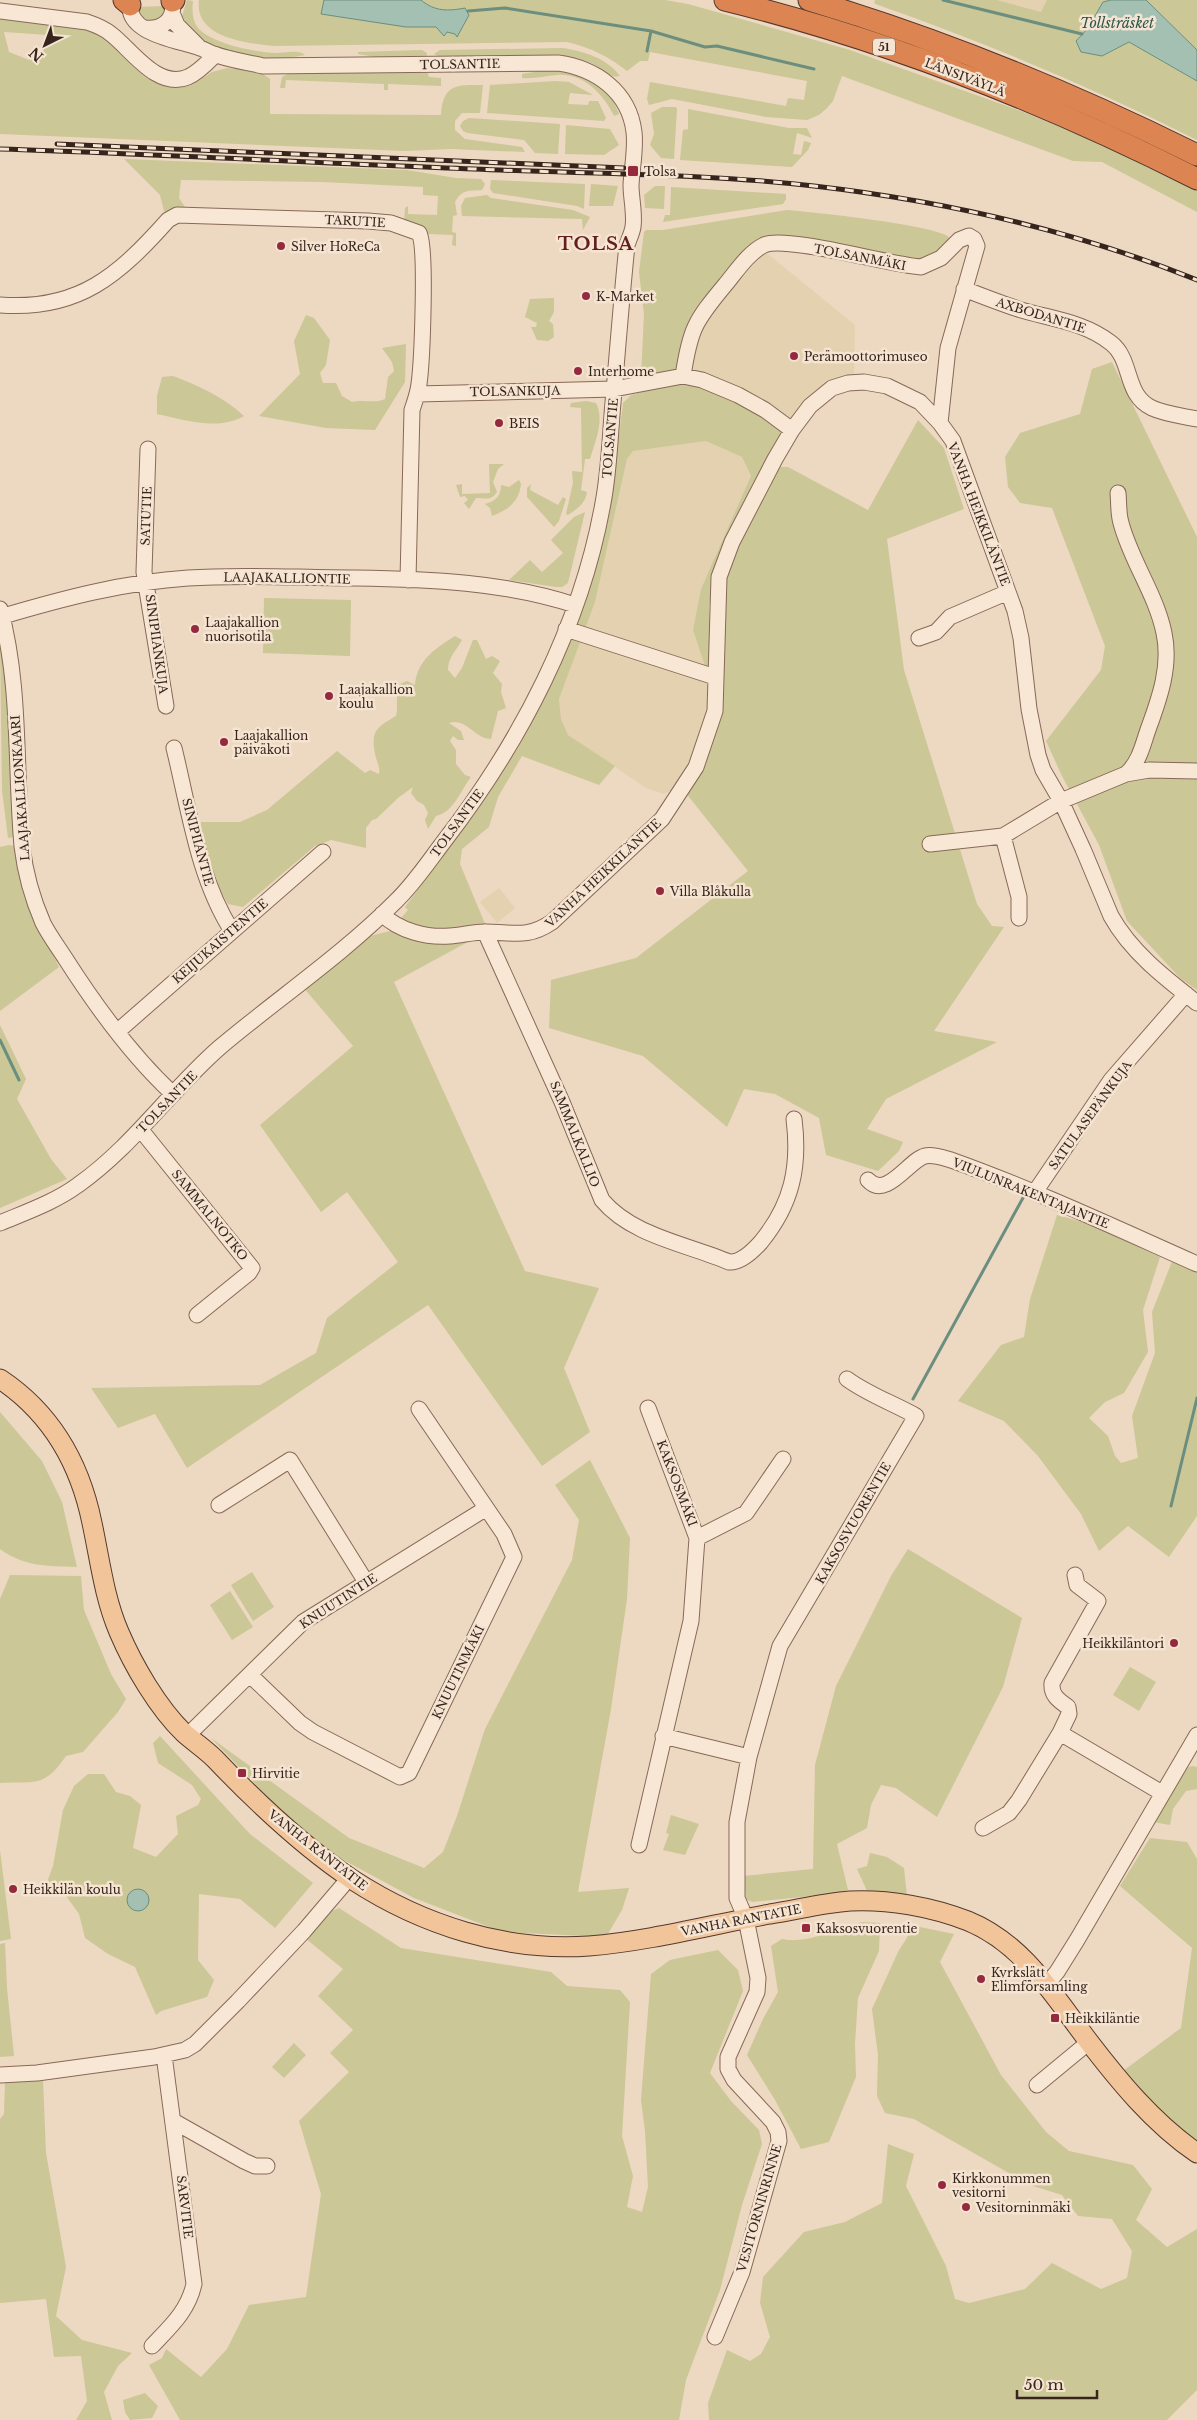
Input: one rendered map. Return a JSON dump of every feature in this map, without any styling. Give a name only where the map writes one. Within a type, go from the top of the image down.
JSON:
[{"type":"highway","name":"LÄNSIVÄYLÄ","points":[[725,0],[817,25],[940,67],[1092,129],[1197,179]]},
{"type":"highway","name":"LÄNSIVÄYLÄ","points":[[809,0],[949,46],[1045,85],[1197,155]]},
{"type":"main road","name":"VANHA RANTATIE","points":[[0,1379],[28,1400],[52,1427],[68,1453],[86,1496],[100,1570],[118,1631],[135,1665],[155,1696],[187,1736],[212,1756],[234,1780],[301,1840],[350,1877],[396,1905],[442,1925],[529,1946],[588,1946],[630,1941],[848,1901],[877,1902],[947,1914],[986,1930],[1005,1942],[1026,1960],[1047,1984],[1089,2042],[1138,2100],[1168,2131],[1197,2152]]},
{"type":"street","points":[[128,2],[131,15],[135,21],[145,28],[160,27],[166,23],[172,4]]},
{"type":"street","name":"TOLSANTIE","points":[[172,4],[177,24],[199,47]]},
{"type":"street","points":[[0,11],[87,22],[98,26],[110,33],[150,69],[173,79],[187,78],[215,55]]},
{"type":"street","name":"TOLSANTIE","points":[[0,1223],[58,1197],[75,1187],[141,1130],[217,1050],[382,914],[418,875],[486,783],[530,712],[575,605],[604,502],[626,245],[633,226],[631,186],[634,133],[630,115],[615,89],[593,72],[576,66],[558,63],[263,66],[215,55],[199,47],[159,36],[145,28]]},
{"type":"street","name":"TARUTIE","points":[[0,305],[38,305],[66,299],[88,290],[124,267],[168,220],[176,215],[391,223],[419,233],[422,238],[420,383],[412,410],[408,580]]},
{"type":"street","name":"TOLSANMÄKI","points":[[683,376],[688,346],[694,326],[707,306],[743,263],[765,244],[791,244],[921,268],[941,258],[959,240],[969,236],[974,239],[977,246],[948,348],[940,423]]},
{"type":"street","name":"AXBODANTIE","points":[[964,290],[1019,310],[1065,320],[1091,330],[1112,343],[1118,351],[1124,360],[1132,387],[1139,399],[1153,409],[1197,419]]},
{"type":"street","points":[[683,376],[702,380],[738,395],[765,410],[792,430]]},
{"type":"street","name":"TOLSANKUJA","points":[[417,394],[614,389],[683,376]]},
{"type":"street","name":"VANHA HEIKKILÄNTIE","points":[[382,914],[390,922],[407,931],[447,936],[485,932],[525,934],[542,929],[552,922],[662,819],[696,767],[715,710],[718,577],[732,542],[792,430],[810,406],[832,388],[848,383],[864,382],[887,386],[920,402],[940,423],[953,441],[1008,592],[1022,638],[1029,709],[1038,755],[1043,770],[1061,801],[1111,916],[1121,932],[1142,957],[1191,998]]},
{"type":"street","name":"SATUTIE","points":[[147,583],[144,572],[148,449]]},
{"type":"street","points":[[1118,492],[1120,521],[1154,600],[1165,634],[1166,665],[1160,698],[1136,764],[1126,774]]},
{"type":"street","name":"LAAJAKALLIONTIE","points":[[1,614],[74,596],[147,583],[209,577],[408,580],[484,586],[558,599],[575,605]]},
{"type":"street","name":"SINIPIIANKUJA","points":[[147,583],[166,706]]},
{"type":"street","points":[[919,638],[936,632],[950,618],[1008,592]]},
{"type":"street","name":"LAAJAKALLIONKAARI","points":[[1,614],[13,682],[22,847],[27,876],[44,924],[80,981],[161,1082],[174,1094]]},
{"type":"street","points":[[566,629],[715,677]]},
{"type":"street","name":"SINIPIIANTIE","points":[[174,748],[208,884],[219,912],[232,931]]},
{"type":"street","points":[[930,844],[1003,836],[1061,801],[1126,774],[1149,770],[1197,771]]},
{"type":"street","points":[[1003,836],[1019,897],[1019,918]]},
{"type":"street","name":"KEIJUKAISTENTIE","points":[[118,1030],[323,852]]},
{"type":"street","name":"SAMMALKALLIO","points":[[485,932],[562,1102],[602,1200],[612,1212],[637,1227],[735,1262],[754,1250],[774,1225],[785,1206],[797,1160],[794,1119]]},
{"type":"street","name":"SATULASEPÄNKUJA","points":[[1035,1192],[1111,1080],[1191,998]]},
{"type":"street","name":"SAMMALNOTKO","points":[[141,1130],[252,1268],[249,1274],[196,1315]]},
{"type":"street","name":"VIULUNRAKENTAJANTIE","points":[[868,1180],[876,1184],[887,1184],[899,1177],[911,1163],[926,1156],[944,1158],[1035,1192],[1197,1264]]},
{"type":"street","name":"KAKSOSVUORENTIE","points":[[746,1919],[737,1901],[737,1822],[749,1757],[780,1646],[916,1416],[899,1406],[872,1395],[847,1379]]},
{"type":"street","name":"KAKSOSMÄKI","points":[[639,1845],[691,1621],[697,1538],[648,1408]]},
{"type":"street","name":"KNUUTINMÄKI","points":[[250,1675],[300,1723],[313,1732],[400,1777],[407,1775],[514,1558],[504,1534],[485,1509],[419,1409]]},
{"type":"street","points":[[697,1538],[746,1513],[783,1459]]},
{"type":"street","points":[[219,1505],[290,1460],[366,1582]]},
{"type":"street","name":"KNUUTINTIE","points":[[187,1736],[303,1622],[485,1509]]},
{"type":"street","points":[[983,1828],[1009,1813],[1019,1800],[1060,1733],[1069,1714],[1068,1707],[1055,1697],[1052,1683],[1098,1601],[1077,1585],[1075,1575]]},
{"type":"street","points":[[1060,1733],[1162,1794]]},
{"type":"street","points":[[1047,1984],[1077,1940],[1162,1794],[1190,1761],[1197,1735]]},
{"type":"street","points":[[663,1736],[749,1757]]},
{"type":"street","points":[[0,2075],[37,2073],[164,2055],[185,2050],[207,2033],[304,1931],[350,1877]]},
{"type":"street","name":"VESITORNINRINNE","points":[[715,2337],[742,2272],[779,2142],[778,2132],[773,2122],[734,2080],[728,2070],[728,2057],[757,1992],[758,1985],[746,1919]]},
{"type":"street","points":[[1037,2085],[1089,2042]]},
{"type":"street","name":"SARVITIE","points":[[152,2346],[184,2310],[190,2301],[194,2284],[175,2122],[164,2055]]},
{"type":"street","points":[[175,2122],[244,2161],[255,2166],[267,2166]]},
{"type":"shaded area","points":[[187,0],[193,1],[193,15],[198,28],[213,39],[256,51],[275,53],[296,52],[305,55],[277,60],[249,58],[212,47],[192,35],[181,20]]},
{"type":"shaded area","points":[[199,0],[665,0],[688,4],[850,50],[1021,111],[1085,137],[1197,191],[1197,212],[1102,162],[1073,161],[842,76],[833,101],[819,115],[807,120],[766,117],[672,99],[649,105],[647,99],[650,82],[786,106],[788,98],[804,100],[807,81],[650,52],[648,61],[640,61],[627,71],[599,53],[567,42],[263,45],[237,40],[213,30],[205,23],[200,13]]},
{"type":"shaded area","points":[[875,0],[997,0],[1041,12],[1047,0],[1111,0],[1103,2],[1088,28],[1076,41],[1102,56],[1129,42],[1197,81],[1197,140],[1079,84],[959,35],[878,5],[874,3]]},
{"type":"shaded area","points":[[997,0],[1047,0],[1041,12]]},
{"type":"shaded area","points":[[1146,0],[1197,0],[1197,50]]},
{"type":"shaded area","points":[[165,6],[165,11],[160,19],[149,22],[142,20],[136,7]]},
{"type":"shaded area","points":[[0,15],[83,25],[97,32],[176,87],[192,85],[212,72],[227,68],[260,72],[270,79],[270,114],[441,115],[445,97],[453,88],[465,85],[483,85],[480,113],[462,113],[455,121],[455,130],[465,139],[522,147],[525,152],[451,149],[405,151],[0,134]],"holes":[[[4,32],[48,35],[43,51],[29,60],[9,52]]]},
{"type":"shaded area","points":[[562,48],[594,56],[608,64],[620,76],[612,76],[595,65],[564,56],[440,57],[434,54],[440,50]]},
{"type":"shaded area","points":[[422,50],[427,53],[426,59],[387,59],[358,54],[358,52]]},
{"type":"shaded area","points":[[552,69],[574,73],[593,81],[608,94],[619,114],[614,116],[610,108],[592,86],[576,77],[557,75],[522,78],[522,74]]},
{"type":"shaded area","points":[[427,71],[429,77],[441,78],[441,86],[388,84],[388,90],[384,90],[384,84],[286,80],[285,88],[280,88],[282,77],[291,72]]},
{"type":"shaded area","points":[[555,81],[569,82],[593,95],[570,93],[568,104],[588,105],[589,101],[598,101],[606,118],[604,121],[487,113],[490,85]]},
{"type":"shaded area","points":[[662,107],[676,107],[677,109],[674,159],[661,158],[650,145],[654,134],[651,113]]},
{"type":"shaded area","points":[[688,109],[789,128],[807,128],[812,138],[797,133],[793,154],[801,155],[804,141],[811,143],[808,150],[792,167],[680,160],[683,130],[688,129]]},
{"type":"shaded area","points":[[469,118],[560,124],[558,154],[535,153],[524,140],[467,133],[460,126],[463,121]]},
{"type":"shaded area","points":[[566,125],[610,129],[619,145],[604,155],[565,154]]},
{"type":"shaded area","points":[[124,159],[407,170],[456,178],[481,179],[485,184],[482,190],[463,193],[455,202],[457,215],[453,216],[452,232],[456,233],[456,246],[452,245],[453,235],[429,234],[421,227],[404,222],[405,208],[408,206],[408,214],[437,215],[438,196],[423,195],[423,187],[322,182],[181,180],[179,198],[187,210],[167,215],[164,211],[160,195]]},
{"type":"shaded area","points":[[491,180],[585,184],[584,209],[577,206],[493,193],[490,189]]},
{"type":"shaded area","points":[[591,184],[618,186],[613,206],[589,206]]},
{"type":"shaded area","points":[[655,186],[665,186],[664,209],[645,208],[644,195]]},
{"type":"shaded area","points":[[671,187],[786,194],[786,199],[783,204],[663,222],[665,215],[670,215]]},
{"type":"shaded area","points":[[487,195],[491,198],[573,210],[590,217],[583,230],[582,219],[462,216],[461,206],[465,198]]},
{"type":"shaded area","points":[[787,210],[900,224],[941,233],[950,238],[941,252],[921,264],[788,241],[745,256],[671,374],[641,377],[644,314],[639,272],[644,232],[646,230],[663,230]]},
{"type":"shaded area","points":[[763,250],[855,325],[854,380],[791,421],[699,376],[692,368],[690,360],[701,322]]},
{"type":"shaded area","points":[[554,298],[554,312],[549,321],[553,324],[554,337],[548,341],[537,340],[531,327],[536,327],[537,323],[525,317],[530,299]]},
{"type":"shaded area","points":[[306,315],[314,318],[330,340],[326,365],[320,373],[323,383],[336,383],[342,396],[352,402],[385,399],[388,377],[394,371],[392,362],[382,348],[406,344],[405,382],[375,430],[326,428],[259,416],[300,374],[294,341]]},
{"type":"shaded area","points":[[1112,362],[1197,537],[1197,990],[1181,979],[1127,921],[1099,845],[1062,776],[1046,741],[1101,670],[1105,646],[1052,508],[1020,503],[1008,487],[1005,457],[1020,433],[1080,414],[1092,369]]},
{"type":"shaded area","points":[[173,376],[211,393],[228,403],[244,416],[223,423],[212,424],[157,414],[157,396],[162,377]]},
{"type":"shaded area","points":[[677,382],[707,389],[733,400],[783,432],[714,577],[709,606],[711,684],[693,630],[701,589],[751,476],[742,457],[706,441],[633,451],[627,459],[595,602],[559,699],[561,719],[568,735],[615,766],[599,785],[522,756],[498,797],[489,827],[462,849],[460,864],[488,931],[394,982],[525,1271],[599,1288],[564,1368],[590,1432],[542,1466],[428,1305],[187,1468],[155,1414],[118,1428],[91,1388],[260,1385],[316,1353],[327,1318],[398,1262],[347,1192],[321,1212],[260,1125],[353,1046],[303,987],[366,937],[390,931],[408,910],[405,907],[482,802],[518,748],[547,693],[569,639],[613,484],[623,403],[631,395]]},
{"type":"shaded area","points":[[586,401],[596,403],[599,410],[598,431],[590,459],[585,459],[581,490],[587,492],[585,500],[568,515],[566,514],[573,483],[572,471],[582,472],[581,408],[570,407],[571,403]]},
{"type":"shaded area","points":[[918,420],[944,448],[964,509],[887,539],[904,670],[977,904],[992,926],[1004,927],[934,1031],[997,1042],[886,1099],[867,1129],[903,1142],[899,1151],[878,1171],[826,1155],[819,1118],[775,1094],[744,1089],[727,1127],[643,1056],[549,1028],[551,980],[636,958],[748,871],[685,792],[712,735],[721,586],[733,548],[776,467],[788,467],[868,510]]},
{"type":"shaded area","points":[[706,441],[742,457],[751,477],[701,589],[693,630],[711,684],[708,718],[688,772],[678,787],[664,794],[646,788],[568,735],[561,719],[559,699],[595,602],[627,459],[633,451]]},
{"type":"shaded area","points":[[489,464],[504,464],[498,469],[493,482],[497,492],[490,498],[476,498],[469,509],[464,503],[468,500],[465,496],[460,497],[456,485],[462,484],[462,494],[490,493]]},
{"type":"shaded area","points":[[519,480],[521,484],[520,490],[512,504],[492,516],[490,508],[485,504],[497,498],[501,485],[509,487]]},
{"type":"shaded area","points":[[531,484],[530,490],[558,505],[563,497],[566,499],[559,521],[554,527],[527,497],[527,488]]},
{"type":"shaded area","points":[[585,512],[568,583],[562,587],[556,587],[509,580],[530,560],[542,572],[563,553],[551,540],[574,517]]},
{"type":"shaded area","points":[[264,598],[351,600],[350,656],[263,653]]},
{"type":"shaded area","points":[[455,636],[462,640],[451,658],[448,670],[455,678],[462,668],[473,640],[477,640],[486,659],[492,656],[500,661],[493,673],[502,684],[501,692],[506,708],[498,711],[491,739],[480,736],[466,725],[455,722],[449,723],[461,731],[464,740],[458,740],[453,736],[450,741],[456,750],[456,764],[465,775],[471,777],[452,806],[436,816],[428,829],[425,820],[428,813],[424,805],[417,801],[411,793],[413,787],[376,819],[372,820],[366,828],[366,848],[331,840],[315,846],[243,907],[228,904],[211,875],[202,854],[199,843],[201,822],[240,822],[267,810],[337,751],[365,773],[370,770],[379,774],[374,749],[374,736],[383,724],[396,716],[397,692],[400,684],[407,681],[415,685],[419,668],[435,650]]},
{"type":"shaded area","points":[[0,640],[7,682],[15,837],[8,838],[2,790]]},
{"type":"shaded area","points":[[15,846],[39,928],[59,967],[0,1011],[0,847]]},
{"type":"shaded area","points":[[499,888],[515,908],[497,923],[480,902]]},
{"type":"shaded area","points":[[0,1025],[26,1079],[17,1099],[51,1159],[67,1179],[0,1208]]},
{"type":"shaded area","points":[[1057,1215],[1086,1223],[1160,1257],[1143,1310],[1148,1352],[1124,1393],[1105,1402],[1089,1418],[1108,1436],[1115,1456],[1121,1463],[1138,1458],[1132,1416],[1155,1353],[1152,1312],[1173,1259],[1197,1270],[1197,1516],[1169,1557],[1128,1526],[1099,1551],[1081,1514],[1038,1456],[1004,1421],[958,1401],[1001,1345],[1024,1337],[1030,1299]]},
{"type":"shaded area","points":[[0,1412],[42,1461],[62,1502],[77,1567],[46,1566],[27,1562],[9,1555],[0,1549]]},
{"type":"shaded area","points":[[590,1460],[630,1538],[627,1599],[611,1709],[578,1892],[629,1888],[622,1910],[606,1937],[502,1932],[414,1898],[338,1857],[283,1813],[211,1738],[349,1838],[424,1868],[443,1852],[457,1816],[485,1729],[572,1560],[579,1520],[555,1485]]},
{"type":"shaded area","points":[[908,1549],[1022,1618],[1003,1687],[937,1817],[896,1788],[881,1785],[871,1805],[867,1828],[837,1844],[848,1890],[833,1894],[752,1902],[746,1899],[743,1876],[813,1869],[815,1765],[836,1686],[891,1576]]},
{"type":"shaded area","points":[[252,1572],[274,1607],[253,1621],[231,1585]]},
{"type":"shaded area","points":[[10,1575],[81,1576],[84,1610],[111,1674],[126,1699],[118,1712],[83,1752],[66,1756],[45,1778],[31,1782],[0,1783],[0,1599]]},
{"type":"shaded area","points":[[230,1591],[253,1627],[232,1640],[210,1605]]},
{"type":"shaded area","points":[[1130,1667],[1156,1682],[1139,1711],[1113,1695]]},
{"type":"shaded area","points":[[160,1736],[250,1834],[313,1883],[275,1928],[240,1899],[199,1894],[198,1960],[214,1980],[207,1997],[161,2011],[156,2015],[135,1967],[108,1954],[85,1938],[79,1914],[64,1893],[42,1896],[53,1866],[63,1810],[74,1786],[88,1774],[104,1774],[116,1792],[130,1796],[141,1805],[133,1848],[156,1857],[178,1834],[176,1816],[198,1805],[201,1799],[192,1785],[158,1763],[153,1743]]},
{"type":"shaded area","points":[[1192,1766],[1197,1767],[1197,1789],[1186,1791],[1173,1809],[1170,1825],[1153,1822],[1180,1770]]},
{"type":"shaded area","points":[[671,1815],[699,1824],[685,1855],[663,1850],[669,1834],[666,1833]]},
{"type":"shaded area","points":[[1150,1838],[1187,1842],[1197,1859],[1197,2142],[1185,2136],[1123,2071],[1181,2028],[1192,1948],[1120,1886]]},
{"type":"shaded area","points":[[0,1850],[11,1939],[0,1941]]},
{"type":"shaded area","points":[[870,1853],[887,1857],[904,1868],[907,1896],[867,1891],[857,1869],[867,1866]]},
{"type":"shaded area","points":[[339,1908],[401,1948],[551,1972],[567,1986],[620,1990],[630,2002],[622,2136],[633,2176],[627,2207],[642,2212],[648,2187],[645,2131],[641,2100],[651,1974],[670,1960],[718,1950],[738,1970],[743,1991],[710,2073],[731,2101],[759,2130],[762,2144],[742,2205],[720,2290],[686,2380],[679,2420],[180,2420],[149,2365],[162,2358],[166,2349],[201,2377],[227,2349],[249,2305],[306,2297],[321,2194],[299,2121],[349,2072],[330,2053],[353,2030],[318,1996],[343,1969],[305,1938],[323,1915]]},
{"type":"shaded area","points":[[863,1922],[880,1923],[879,1951],[858,1998],[855,2044],[856,2077],[829,2142],[801,2149],[775,2100],[747,2055],[763,2019],[778,1992],[771,1946],[782,1939],[803,1940],[813,1938]]},
{"type":"shaded area","points":[[910,1925],[954,1934],[940,1962],[1001,2075],[1046,2132],[1069,2151],[1133,2165],[1152,2189],[1136,2220],[1167,2247],[1197,2229],[1197,2390],[1167,2420],[709,2420],[708,2403],[727,2350],[750,2361],[761,2354],[770,2337],[760,2303],[763,2277],[804,2232],[845,2222],[882,2203],[888,2144],[914,2154],[906,2186],[946,2266],[955,2299],[969,2303],[1025,2289],[1052,2263],[1101,2289],[1127,2278],[1132,2251],[1112,2219],[1078,2216],[1062,2195],[1030,2185],[914,2119],[885,2113],[877,2096],[878,2055],[872,2009],[899,1950],[907,1938]]},
{"type":"shaded area","points":[[5,1943],[7,1988],[14,2056],[0,2057],[0,1944]]},
{"type":"shaded area","points":[[294,2043],[306,2055],[284,2078],[272,2067]]},
{"type":"shaded area","points":[[43,2080],[46,2153],[66,2267],[56,2316],[82,2340],[132,2353],[118,2366],[104,2392],[112,2420],[76,2420],[87,2401],[81,2356],[54,2357],[46,2299],[0,2303],[0,2119],[4,2114],[5,2083]]},
{"type":"shaded area","points":[[145,2393],[158,2406],[152,2418],[130,2420],[125,2412],[123,2400]]},
{"type":"water","points":[[324,0],[421,0],[432,7],[442,10],[465,8],[469,15],[457,37],[455,34],[447,32],[444,36],[436,27],[406,27],[321,14]]},
{"type":"water","name":"Tollsträsket","points":[[1111,0],[1146,0],[1197,50],[1197,81],[1129,42],[1102,56],[1081,52],[1076,41],[1088,28],[1103,2]]},
{"type":"water","points":[[138,1889],[146,1892],[149,1900],[146,1908],[138,1911],[130,1908],[127,1900],[130,1892]]},
{"type":"waterway","points":[[943,0],[1082,34]]},
{"type":"waterway","points":[[468,11],[505,8],[651,31],[705,47],[717,46],[814,69]]},
{"type":"waterway","points":[[647,51],[651,31]]},
{"type":"waterway","points":[[0,1040],[19,1080]]},
{"type":"waterway","points":[[913,1399],[1024,1196]]},
{"type":"waterway","points":[[1171,1506],[1197,1398]]},
{"type":"railway","points":[[57,144],[624,168]]},
{"type":"railway","points":[[0,149],[687,176],[814,186],[912,200],[1009,220],[1104,247],[1197,280]]},
{"type":"place","name":"Tolsa","points":[[633,171]]},
{"type":"place","name":"Silver HoReCa","points":[[281,246]]},
{"type":"place","name":"K-Market","points":[[586,296]]},
{"type":"place","name":"Perämoottorimuseo","points":[[794,356]]},
{"type":"place","name":"Interhome","points":[[578,371]]},
{"type":"place","name":"BEIS","points":[[499,423]]},
{"type":"place","name":"Laajakallion nuorisotila","points":[[195,629]]},
{"type":"place","name":"Laajakallion koulu","points":[[329,696]]},
{"type":"place","name":"Laajakallion päiväkoti","points":[[224,742]]},
{"type":"place","name":"Villa Blåkulla","points":[[660,891]]},
{"type":"place","name":"Heikkiläntori","points":[[1174,1643]]},
{"type":"place","name":"Hirvitie","points":[[242,1773]]},
{"type":"place","name":"Heikkilän koulu","points":[[13,1889]]},
{"type":"place","name":"Kaksosvuorentie","points":[[806,1928]]},
{"type":"place","name":"Kyrkslätt Elimförsamling","points":[[981,1979]]},
{"type":"place","name":"Heikkiläntie","points":[[1055,2018]]},
{"type":"place","name":"Kirkkonummen vesitorni","points":[[942,2185]]},
{"type":"place","name":"Vesitorninmäki","points":[[966,2207]]},
{"type":"district","name":"TOLSA","points":[[596,244]]}]
